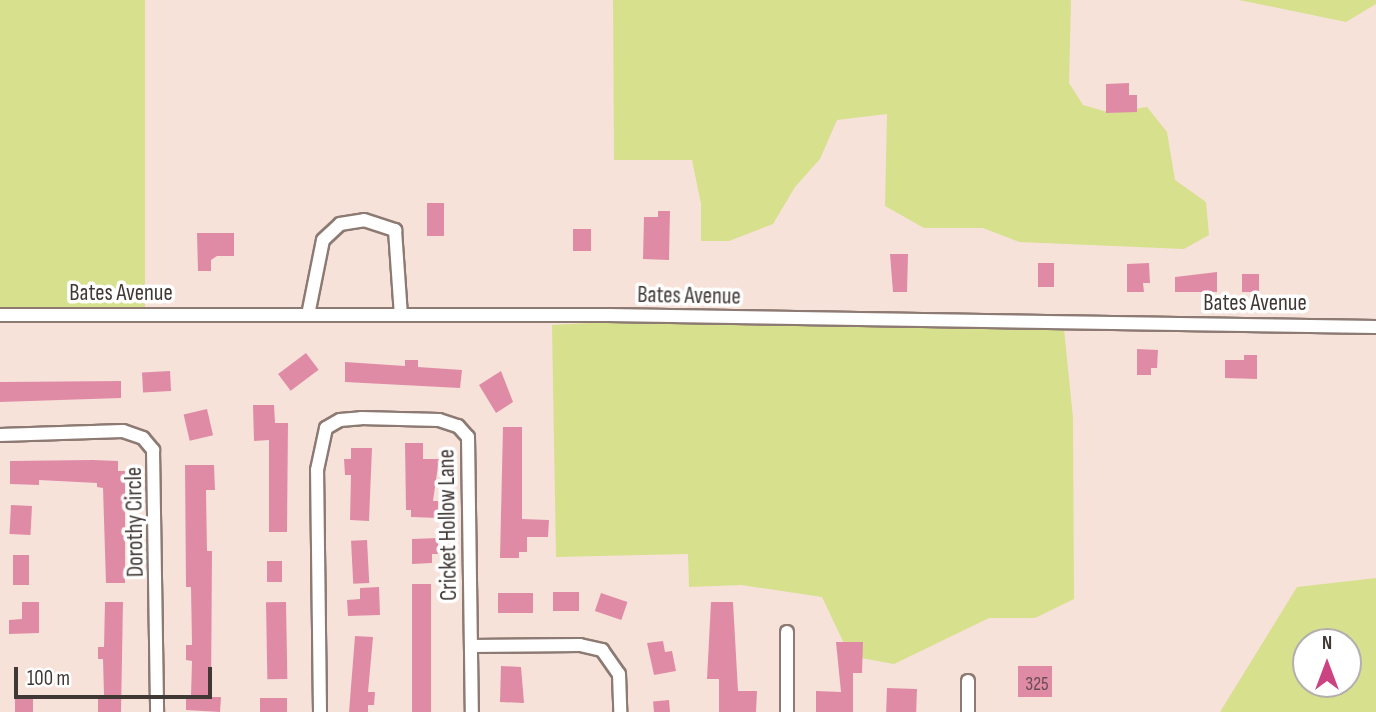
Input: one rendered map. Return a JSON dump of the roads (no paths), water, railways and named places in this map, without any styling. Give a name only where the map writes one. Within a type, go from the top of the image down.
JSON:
[{"type":"street","points":[[308,315],[323,240],[340,224],[364,220],[396,230],[401,316]]},
{"type":"street","name":"Bates Avenue","points":[[0,314],[1376,327]]},
{"type":"street","name":"Cricket Hollow Lane","points":[[320,712],[317,470],[326,428],[340,420],[430,419],[464,431],[471,496],[472,712]]},
{"type":"street","name":"Dorothy Circle","points":[[0,435],[123,431],[143,438],[153,450],[157,712]]},
{"type":"street","points":[[787,632],[787,712]]},
{"type":"street","points":[[471,646],[580,645],[602,650],[620,674],[620,712]]},
{"type":"street","points":[[968,681],[968,712]]}]
